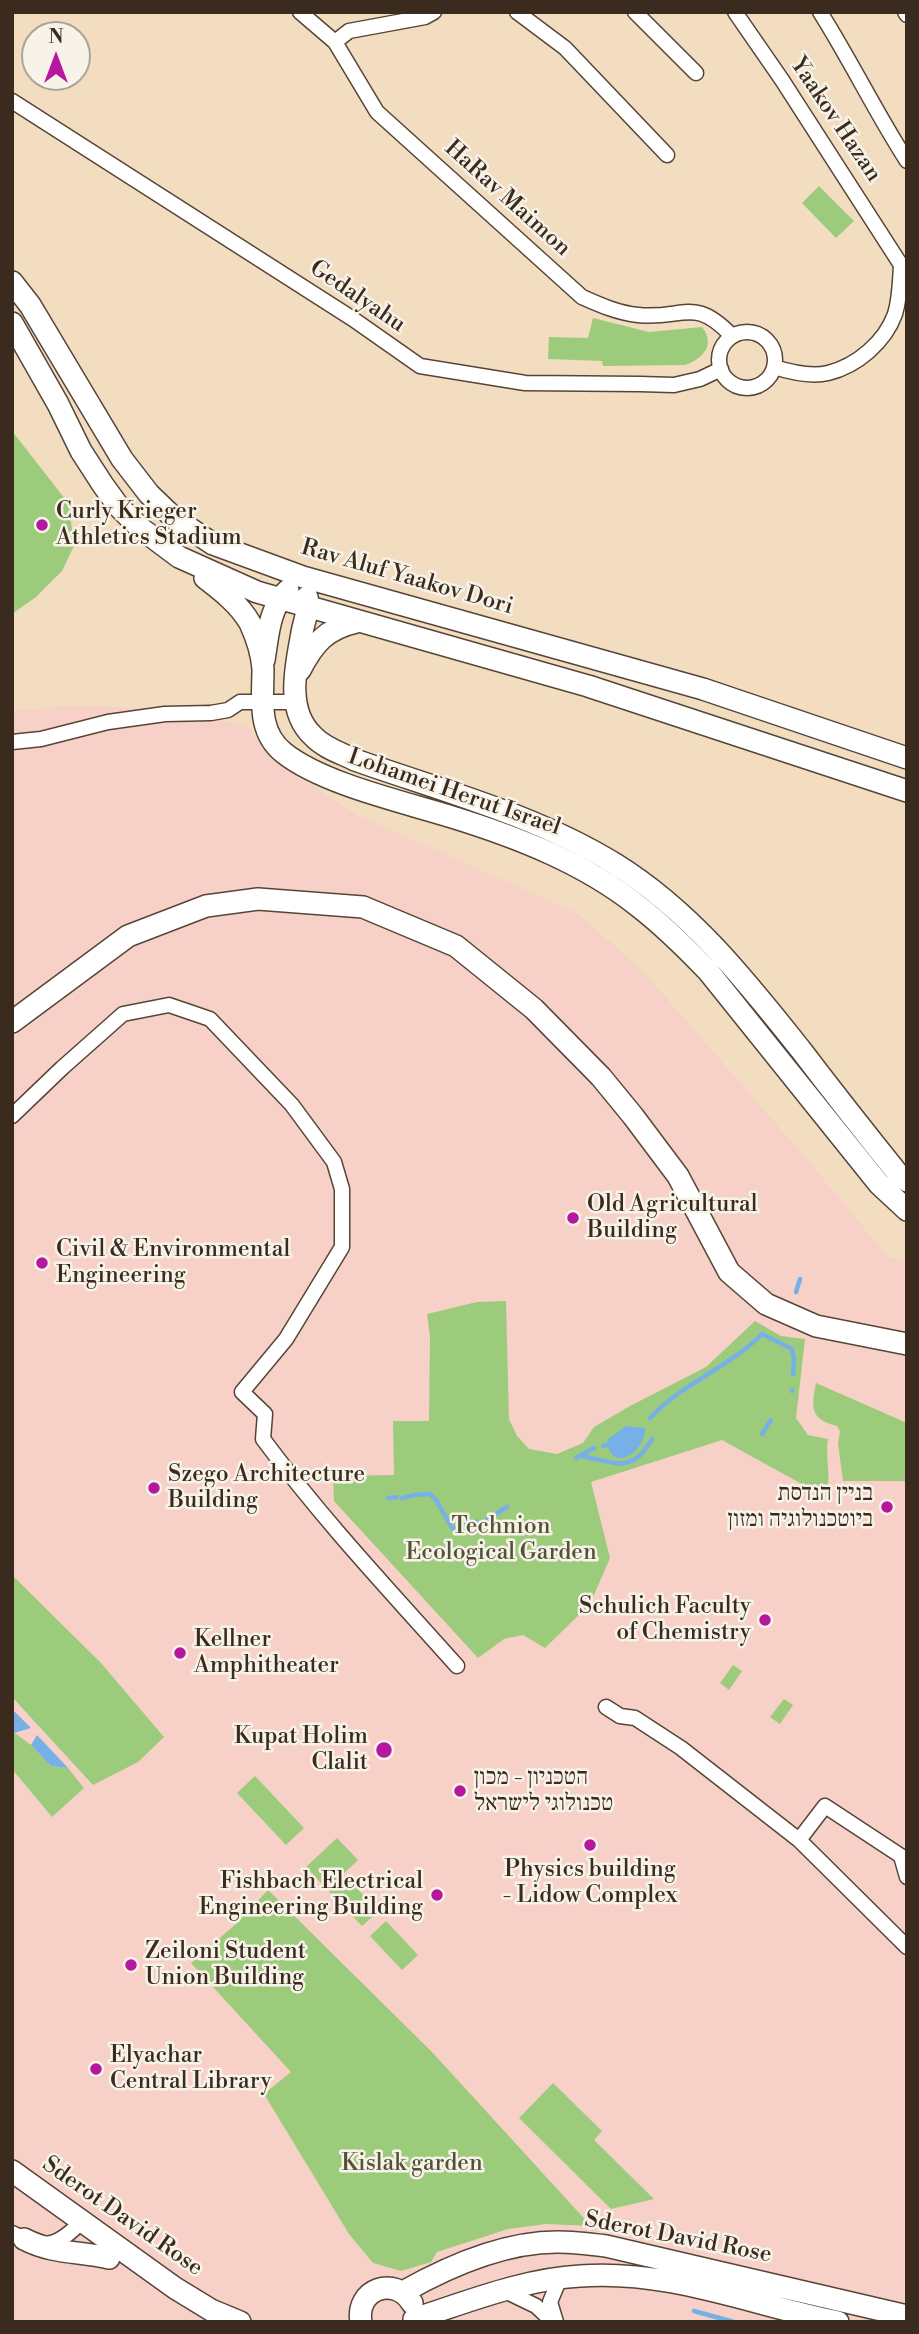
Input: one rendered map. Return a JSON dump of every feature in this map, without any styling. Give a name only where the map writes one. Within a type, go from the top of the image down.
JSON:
[{"type":"main road","name":"Rav Aluf Yaakov Dori","points":[[12,282],[30,304],[122,459],[149,494],[174,518],[213,544],[303,577],[703,689],[907,758]]},
{"type":"main road","points":[[12,323],[81,451],[119,507],[139,527],[179,557],[207,572],[309,609],[588,686],[907,791]]},
{"type":"main road","name":"Lohamei Herut Israel","points":[[179,557],[226,595],[239,608],[253,631],[263,668],[261,702],[270,737],[282,751],[300,764],[330,778],[522,840],[560,858],[637,904],[678,939],[708,971],[879,1184],[907,1210]]},
{"type":"main road","points":[[263,668],[270,623],[278,599],[303,577]]},
{"type":"main road","points":[[295,691],[302,629],[309,609],[303,577]]},
{"type":"main road","points":[[295,691],[320,639],[341,625],[356,621]]},
{"type":"main road","name":"Lohamei Herut Israel","points":[[295,691],[311,735],[332,750],[544,827],[615,864],[649,887],[695,926],[729,961],[899,1175],[907,1181]]},
{"type":"main road","points":[[12,1022],[128,936],[206,906],[258,899],[363,907],[456,946],[534,1009],[601,1077],[633,1116],[678,1176],[729,1272],[766,1304],[816,1325],[907,1344]]},
{"type":"main road","name":"Sderot David Rose","points":[[13,2171],[77,2226],[109,2258],[178,2307],[206,2322]]},
{"type":"main road","name":"Sderot David Rose","points":[[77,2226],[211,2310],[240,2322]]},
{"type":"main road","points":[[18,2236],[41,2248],[109,2258]]},
{"type":"main road","name":"Sderot David Rose","points":[[403,2292],[453,2267],[489,2254],[526,2245],[556,2242],[627,2250],[907,2316]]},
{"type":"main road","name":"Sderot David Rose","points":[[414,2320],[505,2291],[560,2278],[610,2275],[672,2282],[838,2322]]},
{"type":"main road","points":[[355,2320],[363,2302],[374,2291],[388,2287],[403,2292],[413,2304],[414,2320]]},
{"type":"street","name":"HaRav Maimon","points":[[300,12],[335,42],[377,112],[582,297],[610,309],[640,316],[693,311],[716,319],[733,336]]},
{"type":"street","points":[[335,42],[349,31],[425,17],[435,12]]},
{"type":"street","points":[[517,12],[565,48],[667,155]]},
{"type":"street","points":[[635,12],[696,73]]},
{"type":"street","name":"Yaakov Hazan","points":[[735,12],[789,90],[901,265],[894,317],[883,336],[868,352],[850,365],[825,374],[794,373],[774,367]]},
{"type":"street","points":[[820,12],[881,122],[907,161]]},
{"type":"street","name":"Gedalyahu","points":[[12,101],[353,319],[420,366],[525,383],[674,385],[700,379],[721,369]]},
{"type":"street","points":[[750,332],[766,339],[775,354],[774,367],[767,379],[751,387],[733,384],[721,369],[721,351],[733,336],[750,332]]},
{"type":"street","points":[[12,742],[41,739],[108,722],[165,714],[228,710],[240,702],[261,702],[295,691]]},
{"type":"street","points":[[12,1116],[123,1014],[169,1005],[210,1019],[292,1105],[334,1163],[342,1189],[342,1247],[286,1339],[242,1392],[265,1414],[263,1439],[305,1495],[457,1667]]},
{"type":"street","points":[[606,1707],[620,1716],[635,1718],[681,1748],[799,1840],[907,1947]]},
{"type":"street","points":[[799,1840],[825,1805],[901,1856],[907,1877]]},
{"type":"street","points":[[18,2236],[42,2244],[57,2242],[77,2226]]},
{"type":"street","points":[[554,2322],[550,2302],[560,2278]]},
{"type":"street","points":[[505,2291],[536,2306],[554,2322]]},
{"type":"shaded area","name":"הטכניון - מכון טכנולוגי לישראל","points":[[62,706],[164,708],[248,726],[273,760],[359,816],[577,913],[641,969],[888,1257],[907,1261],[907,2322],[12,2322],[12,709]]},
{"type":"green space","points":[[819,186],[854,221],[836,238],[802,203]]},
{"type":"green space","points":[[593,318],[649,332],[702,327],[708,345],[702,355],[685,365],[603,366],[602,361],[548,359],[549,337],[588,338]]},
{"type":"green space","name":"Curly Krieger Athletics Stadium","points":[[12,431],[69,504],[74,546],[62,571],[36,597],[12,614]]},
{"type":"green space","name":"Technion Ecological Garden","points":[[506,1301],[509,1419],[517,1436],[529,1449],[557,1454],[583,1443],[594,1427],[706,1367],[755,1321],[781,1336],[805,1339],[796,1418],[808,1435],[828,1439],[827,1491],[809,1488],[722,1440],[591,1482],[610,1558],[590,1604],[545,1648],[523,1635],[504,1639],[478,1658],[334,1501],[333,1476],[394,1475],[393,1421],[429,1421],[430,1337],[427,1314],[477,1302]]},
{"type":"green space","points":[[816,1383],[907,1423],[907,1481],[843,1481],[838,1444],[840,1431],[837,1426],[822,1420],[814,1411]]},
{"type":"green space","points":[[14,1577],[101,1663],[164,1737],[138,1762],[93,1785],[12,1697]]},
{"type":"green space","points":[[733,1665],[742,1671],[729,1690],[720,1683]]},
{"type":"green space","points":[[784,1699],[793,1705],[780,1724],[770,1717]]},
{"type":"green space","points":[[12,1731],[31,1745],[51,1766],[68,1768],[84,1788],[52,1817],[12,1769]]},
{"type":"green space","points":[[255,1776],[304,1828],[286,1845],[237,1793]]},
{"type":"green space","points":[[337,1838],[358,1860],[343,1874],[379,1911],[362,1926],[306,1867]]},
{"type":"green space","name":"Kislak garden","points":[[268,1890],[432,2052],[591,2226],[546,2224],[508,2229],[437,2252],[431,2262],[401,2271],[373,2263],[349,2234],[264,2094],[291,2072],[191,1963],[236,1924]]},
{"type":"green space","points":[[386,1921],[418,1955],[402,1970],[370,1936]]},
{"type":"green space","points":[[553,2083],[602,2131],[594,2140],[654,2199],[611,2209],[519,2118]]},
{"type":"water","points":[[626,1426],[645,1428],[644,1437],[634,1452],[621,1458],[610,1451],[607,1440]]},
{"type":"water","points":[[470,1519],[478,1520],[479,1529],[472,1533],[462,1533],[462,1523]]},
{"type":"water","points":[[12,1709],[31,1728],[14,1733]]},
{"type":"water","points":[[37,1735],[68,1768],[51,1766],[31,1745]]},
{"type":"waterway","points":[[796,1292],[800,1279]]},
{"type":"waterway","points":[[650,1418],[677,1395],[735,1357],[762,1334],[792,1349],[793,1374]]},
{"type":"waterway","points":[[762,1434],[771,1420]]},
{"type":"waterway","points":[[579,1456],[628,1462],[644,1451],[652,1439]]},
{"type":"waterway","points":[[603,1446],[608,1445]]},
{"type":"waterway","points":[[576,1458],[594,1448]]},
{"type":"waterway","points":[[414,1495],[430,1494],[452,1528],[461,1529]]},
{"type":"waterway","points":[[402,1498],[411,1496]]},
{"type":"waterway","points":[[388,1498],[397,1497]]},
{"type":"waterway","points":[[480,1524],[507,1507]]},
{"type":"waterway","points":[[694,2311],[734,2322]]},
{"type":"place","name":"Curly Krieger Athletics Stadium","points":[[42,525]]},
{"type":"place","name":"Old Agricultural Building","points":[[573,1218]]},
{"type":"place","name":"Civil & Environmental Engineering","points":[[42,1263]]},
{"type":"place","name":"Szego Architecture Building","points":[[154,1488]]},
{"type":"place","name":"בניין הנדסת ביוטכנולוגיה ומזון","points":[[887,1507]]},
{"type":"place","name":"Schulich Faculty of Chemistry","points":[[765,1620]]},
{"type":"place","name":"Kellner Amphitheater","points":[[180,1653]]},
{"type":"place","name":"Kupat Holim Clalit","points":[[384,1750]]},
{"type":"place","name":"הטכניון - מכון טכנולוגי לישראל","points":[[460,1791]]},
{"type":"place","name":"Physics building - Lidow Complex","points":[[590,1845]]},
{"type":"place","name":"Fishbach Electrical Engineering Building","points":[[437,1895]]},
{"type":"place","name":"Zeiloni Student Union Building","points":[[131,1965]]},
{"type":"place","name":"Elyachar Central Library","points":[[96,2069]]}]
